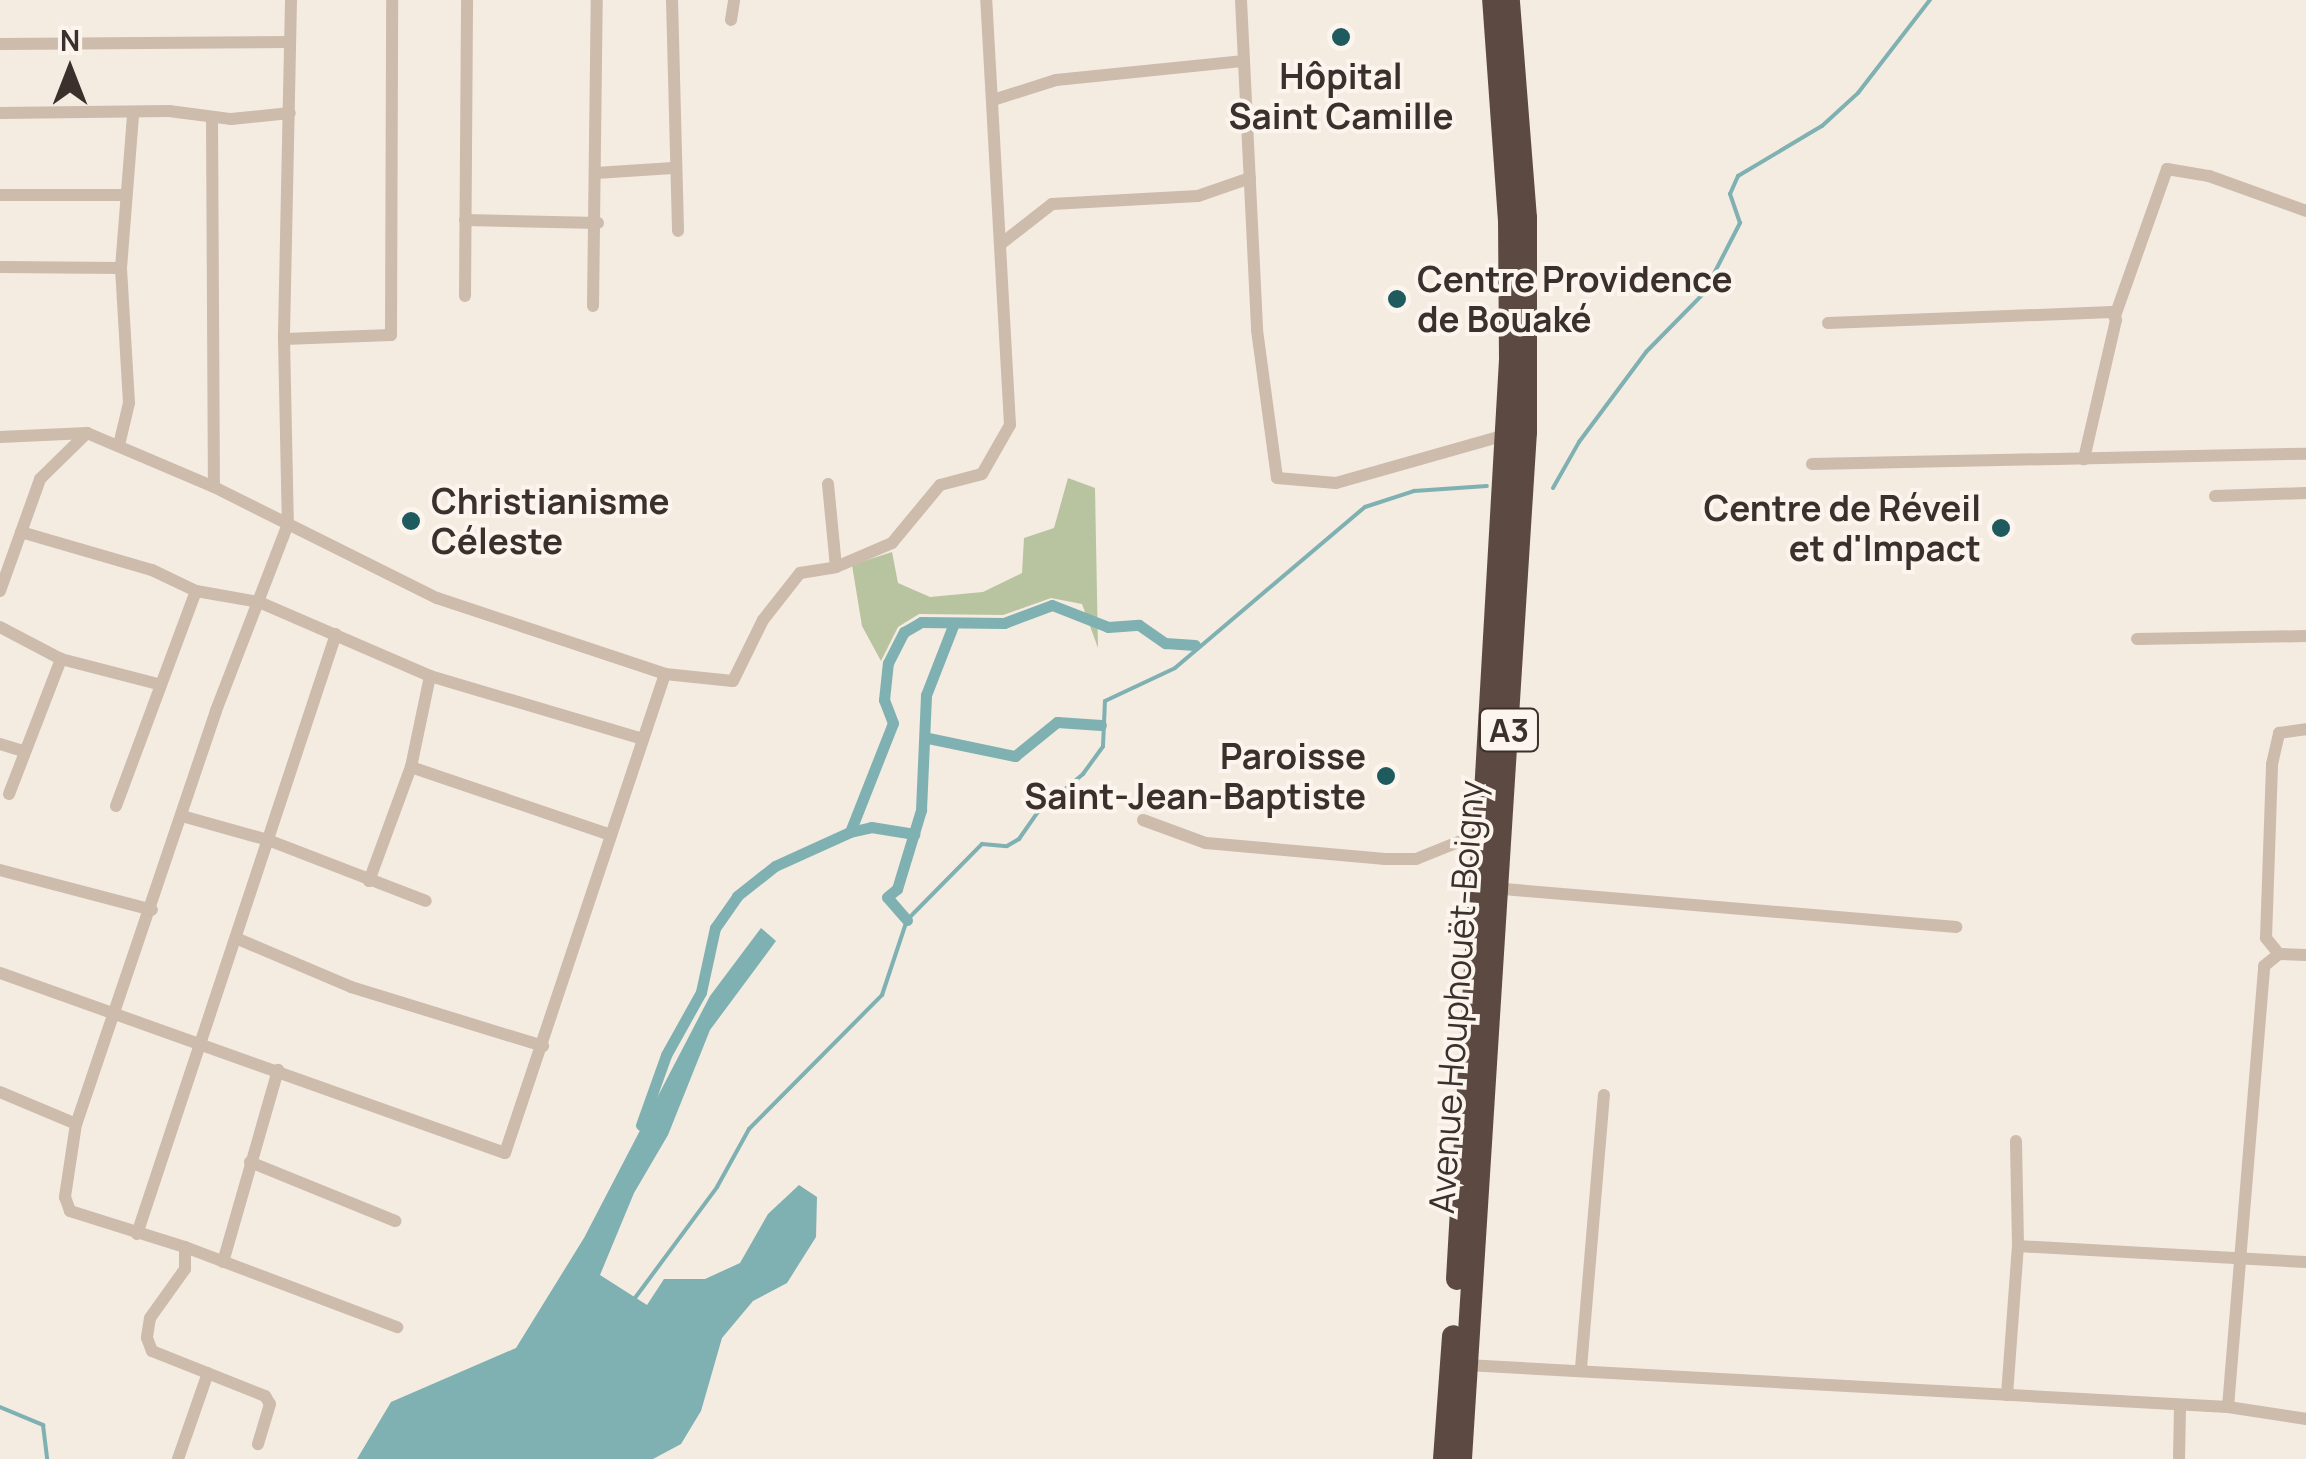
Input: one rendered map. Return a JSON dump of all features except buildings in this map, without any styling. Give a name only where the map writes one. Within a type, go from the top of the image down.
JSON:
[{"type":"highway","name":"Avenue Houphouët-Boigny","points":[[1461,1459],[1489,888],[1484,832],[1506,435],[1510,220],[1493,0]]},
{"type":"highway","name":"Avenue Houphouët-Boigny","points":[[1444,1459],[1528,358],[1526,218],[1509,0]]},
{"type":"street","points":[[291,0],[284,339],[288,524],[76,1124],[65,1205],[138,1234],[185,1246],[396,1327]]},
{"type":"street","points":[[284,339],[391,336],[392,0]]},
{"type":"street","points":[[465,296],[467,0]]},
{"type":"street","points":[[593,306],[598,223],[597,0]]},
{"type":"street","points":[[672,0],[678,231]]},
{"type":"street","points":[[731,20],[734,0]]},
{"type":"street","points":[[0,437],[87,433],[214,487],[437,598],[665,674],[733,680],[762,620],[800,573],[836,567],[892,543],[940,485],[974,478],[988,467],[1011,414],[1001,335],[1002,244],[986,0]]},
{"type":"street","points":[[1241,0],[1257,330],[1276,478],[1336,483],[1506,435]]},
{"type":"street","points":[[0,44],[288,42]]},
{"type":"street","points":[[993,100],[1056,80],[1244,61]]},
{"type":"street","points":[[0,112],[169,111],[212,118],[290,113]]},
{"type":"street","points":[[119,444],[129,403],[121,268],[132,114]]},
{"type":"street","points":[[212,118],[214,487]]},
{"type":"street","points":[[596,173],[674,168]]},
{"type":"street","points":[[2084,459],[2115,316],[2167,169],[2208,176],[2306,210]]},
{"type":"street","points":[[1002,244],[1052,204],[1198,196],[1250,178]]},
{"type":"street","points":[[0,194],[126,195]]},
{"type":"street","points":[[466,220],[598,223]]},
{"type":"street","points":[[0,267],[121,268]]},
{"type":"street","points":[[1828,323],[2115,316]]},
{"type":"street","points":[[0,591],[48,465],[87,433]]},
{"type":"street","points":[[1812,464],[2306,454]]},
{"type":"street","points":[[828,484],[836,567]]},
{"type":"street","points":[[2214,496],[2306,493]]},
{"type":"street","points":[[21,532],[152,570],[196,591],[259,602],[430,676],[643,738]]},
{"type":"street","points":[[116,806],[158,684],[196,591]]},
{"type":"street","points":[[0,627],[61,659],[158,684]]},
{"type":"street","points":[[138,1234],[336,634]]},
{"type":"street","points":[[2137,638],[2306,636]]},
{"type":"street","points":[[9,794],[61,659]]},
{"type":"street","points":[[0,972],[204,1041],[501,1154],[542,1046],[665,674]]},
{"type":"street","points":[[369,881],[411,767],[430,676]]},
{"type":"street","points":[[2279,954],[2266,938],[2272,764],[2279,734],[2306,729]]},
{"type":"street","points":[[0,744],[23,751]]},
{"type":"street","points":[[411,767],[611,835]]},
{"type":"street","points":[[182,816],[268,840],[426,901]]},
{"type":"street","points":[[1144,820],[1206,843],[1384,859],[1416,860],[1484,832]]},
{"type":"street","points":[[0,870],[152,910]]},
{"type":"street","points":[[1489,888],[1956,927]]},
{"type":"street","points":[[238,939],[352,988],[542,1046]]},
{"type":"street","points":[[2228,1407],[2264,966],[2279,954],[2306,955]]},
{"type":"street","points":[[222,1262],[278,1070]]},
{"type":"street","points":[[0,1092],[76,1124]]},
{"type":"street","points":[[1581,1368],[1604,1096]]},
{"type":"street","points":[[2007,1394],[2018,1246],[2016,1141]]},
{"type":"street","points":[[250,1162],[395,1221]]},
{"type":"street","points":[[185,1246],[185,1269],[150,1318],[147,1338],[152,1351],[265,1396],[270,1404],[258,1444]]},
{"type":"street","points":[[2018,1246],[2306,1262]]},
{"type":"street","points":[[1466,1365],[1581,1368],[2228,1407],[2306,1419]]},
{"type":"street","points":[[178,1459],[208,1374]]},
{"type":"street","points":[[2179,1459],[2180,1405]]},
{"type":"green space","points":[[1068,478],[1095,488],[1098,648],[1082,604],[1051,598],[1003,615],[919,614],[898,627],[881,661],[862,626],[852,565],[892,552],[898,583],[930,597],[983,592],[1022,573],[1024,538],[1054,528]]},
{"type":"water","points":[[761,928],[776,941],[710,1030],[668,1135],[634,1193],[600,1275],[647,1305],[664,1279],[705,1279],[740,1263],[768,1214],[799,1185],[817,1197],[816,1237],[787,1283],[753,1301],[722,1338],[701,1411],[681,1444],[653,1459],[357,1459],[391,1402],[516,1348],[584,1238],[710,996]]},
{"type":"waterway","points":[[1553,488],[1579,442],[1646,352],[1704,293],[1740,223],[1730,194],[1738,176],[1822,126],[1858,93],[1930,0]]},
{"type":"waterway","points":[[635,1298],[717,1187],[749,1129],[882,995],[907,920],[982,844],[1007,846],[1019,839],[1038,812],[1083,774],[1103,746],[1105,701],[1175,668],[1365,507],[1414,491],[1487,486]]},
{"type":"waterway","points":[[850,832],[893,723],[884,700],[888,663],[904,632],[921,622],[1004,623],[1052,605],[1108,627],[1139,625],[1165,643],[1195,645]]},
{"type":"waterway","points":[[907,920],[887,897],[897,889],[921,810],[926,695],[954,623]]},
{"type":"waterway","points":[[928,738],[1015,756],[1057,722],[1101,725]]},
{"type":"waterway","points":[[641,1125],[666,1055],[701,992],[715,928],[737,896],[775,866],[850,832],[871,827],[914,834]]},
{"type":"waterway","points":[[0,1407],[43,1425],[47,1459]]},
{"type":"place","name":"Hôpital Saint Camille","points":[[1341,37]]},
{"type":"place","name":"Centre Providence de Bouaké","points":[[1397,299]]},
{"type":"place","name":"Christianisme Céleste","points":[[411,521]]},
{"type":"place","name":"Centre de Réveil et d'Impact","points":[[2001,528]]},
{"type":"place","name":"Paroisse Saint-Jean-Baptiste","points":[[1386,776]]}]
